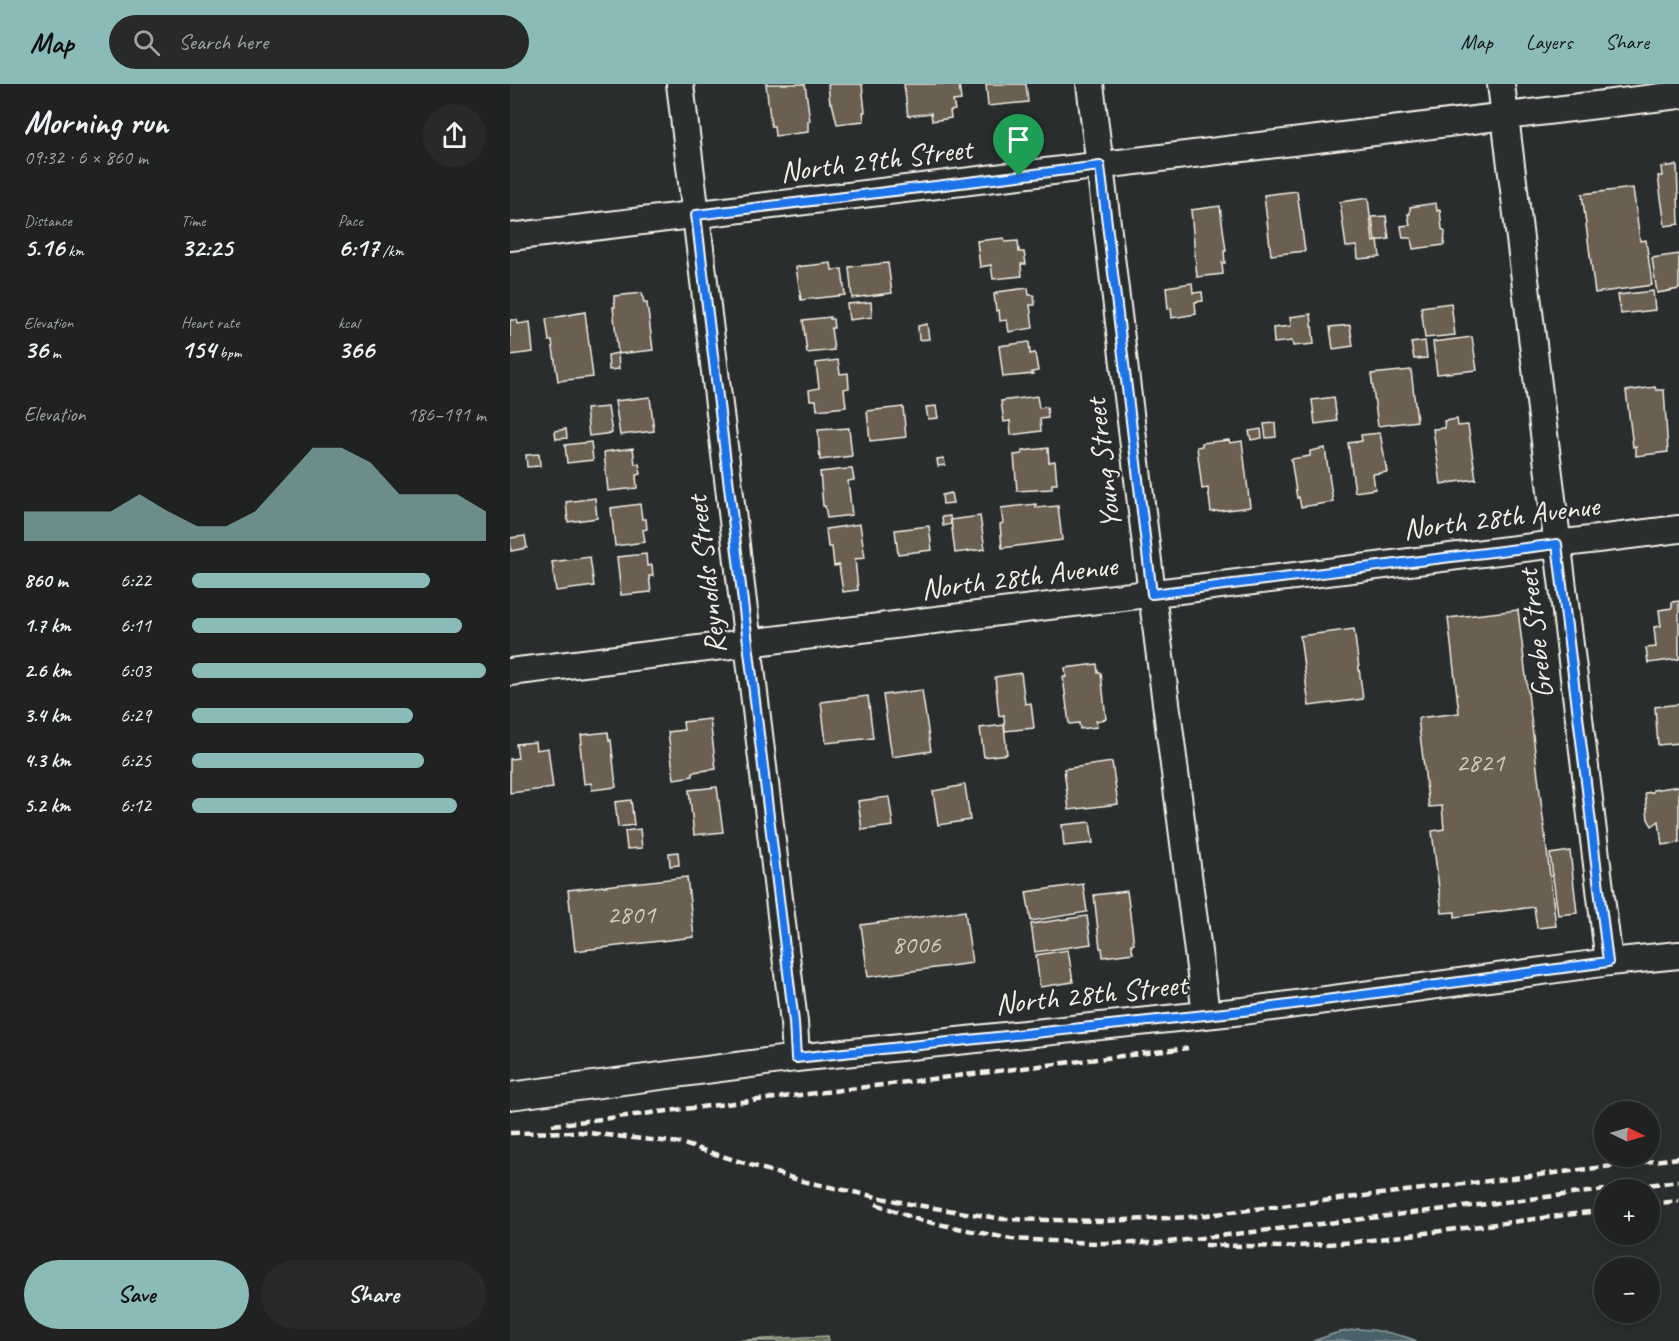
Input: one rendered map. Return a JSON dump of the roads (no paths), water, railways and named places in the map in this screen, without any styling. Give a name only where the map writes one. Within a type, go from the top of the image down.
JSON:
[{"type":"street","name":"Reynolds Street","points":[[680,84],[794,1022],[796,1058]]},
{"type":"street","name":"Young Street","points":[[1090,84],[1206,1014]]},
{"type":"street","name":"Grebe Street","points":[[1501,84],[1608,962]]},
{"type":"street","name":"North 29th Street","points":[[510,237],[1679,95]]},
{"type":"street","name":"North 28th Avenue","points":[[510,672],[1679,529]]},
{"type":"street","name":"North 28th Street","points":[[510,1096],[796,1058],[1243,1011],[1608,962],[1679,955]]},
{"type":"water","points":[[1358,1329],[1388,1332],[1417,1341],[1313,1341],[1336,1333]]},
{"type":"railway","points":[[552,1125],[1188,1048]]},
{"type":"railway","points":[[510,1133],[579,1132],[680,1143],[802,1181],[910,1204],[1003,1219],[1103,1221],[1190,1217],[1679,1158]]},
{"type":"railway","points":[[1660,1183],[1679,1181]]},
{"type":"railway","points":[[876,1204],[919,1220],[1011,1239],[1160,1243],[1594,1191]]},
{"type":"railway","points":[[1660,1203],[1679,1201]]},
{"type":"railway","points":[[1205,1245],[1284,1247],[1355,1242],[1594,1211]]}]
